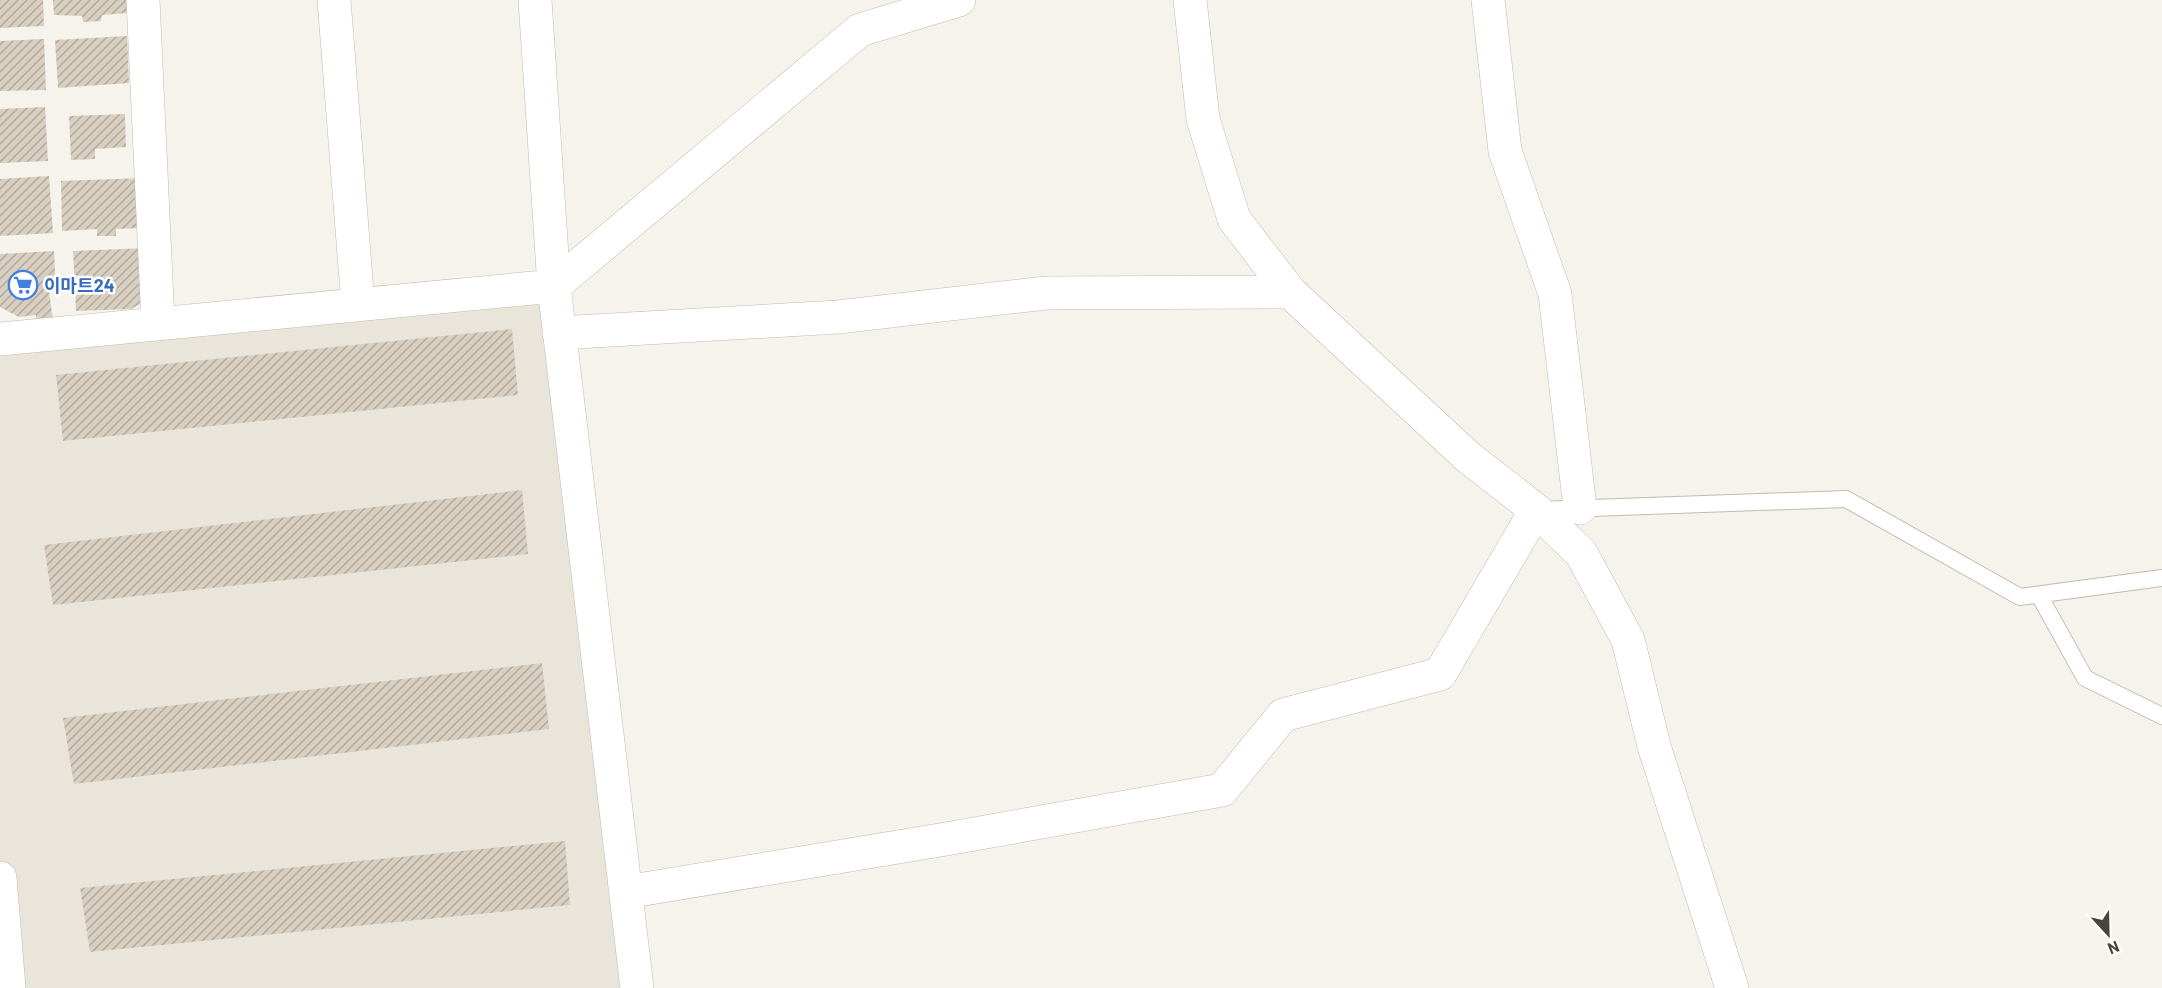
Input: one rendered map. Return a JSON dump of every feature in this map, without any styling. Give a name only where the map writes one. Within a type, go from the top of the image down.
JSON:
[{"type":"street","points":[[143,0],[158,323]]},
{"type":"street","points":[[334,0],[358,304]]},
{"type":"street","points":[[535,0],[554,286],[637,988]]},
{"type":"street","points":[[0,339],[554,286],[860,30],[959,0]]},
{"type":"street","points":[[1190,0],[1203,119],[1234,219],[1290,292],[1468,457],[1536,510],[1581,553],[1628,640],[1654,746],[1732,988]]},
{"type":"street","points":[[1488,0],[1505,151],[1555,294],[1580,508]]},
{"type":"street","points":[[559,333],[838,317],[1046,293],[1290,292]]},
{"type":"street","points":[[626,892],[1222,790],[1283,715],[1440,674],[1536,510]]},
{"type":"street","points":[[0,878],[9,988]]},
{"type":"lane","points":[[1536,510],[1846,499],[2020,597],[2162,578]]},
{"type":"lane","points":[[2039,595],[2085,678],[2162,716]]},
{"type":"shaded area","points":[[554,286],[637,988],[9,988],[0,885],[0,339]]},
{"type":"building","points":[[0,0],[43,0],[44,26],[0,28]]},
{"type":"building","points":[[53,0],[128,0],[128,13],[102,15],[101,21],[83,22],[82,16],[54,15]]},
{"type":"building","points":[[127,36],[129,83],[58,88],[55,40]]},
{"type":"building","points":[[44,39],[46,90],[0,91],[0,41]]},
{"type":"building","points":[[45,107],[48,161],[0,163],[0,109]]},
{"type":"building","points":[[125,114],[126,147],[95,149],[95,159],[71,160],[69,116]]},
{"type":"building","points":[[49,176],[53,233],[0,236],[0,179]]},
{"type":"building","points":[[142,178],[143,228],[116,229],[116,236],[97,236],[97,229],[62,231],[61,181]]},
{"type":"building","points":[[148,248],[142,303],[131,309],[76,311],[73,251]]},
{"type":"building","points":[[54,251],[56,292],[49,292],[53,320],[36,321],[36,315],[19,317],[0,307],[0,254]]},
{"type":"building","points":[[512,329],[518,395],[63,441],[56,375]]},
{"type":"building","points":[[522,490],[528,554],[53,605],[44,545]]},
{"type":"building","points":[[542,663],[549,729],[74,784],[63,718]]},
{"type":"building","points":[[565,841],[570,905],[90,952],[80,888]]},
{"type":"place","name":"이마트24","points":[[23,285]]}]
